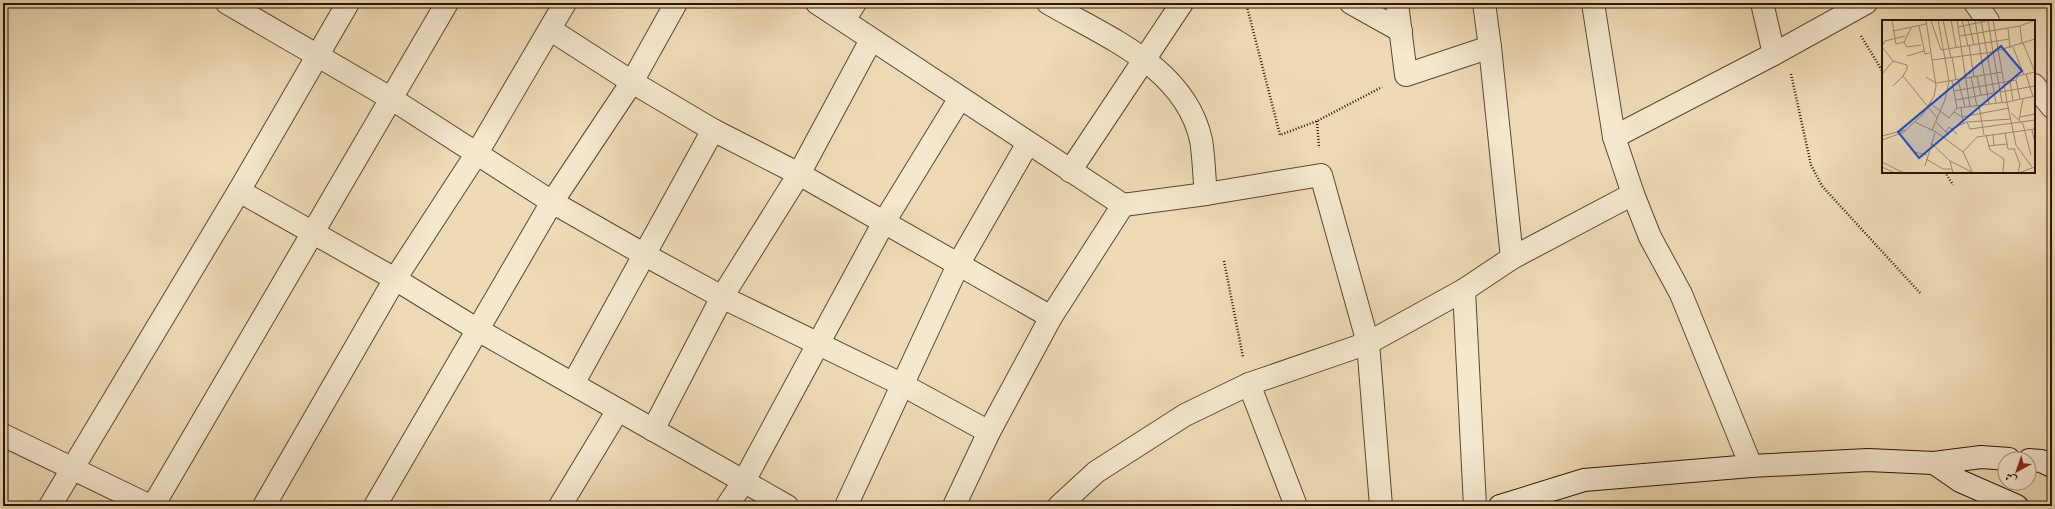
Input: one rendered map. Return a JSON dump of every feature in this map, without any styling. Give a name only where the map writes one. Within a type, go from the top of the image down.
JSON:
[{"type":"street","points":[[50,506],[348,3]]},
{"type":"street","points":[[153,506],[392,99],[446,3]]},
{"type":"street","points":[[264,506],[395,279],[477,153],[565,3]]},
{"type":"street","points":[[375,506],[552,202],[632,82],[676,3]]},
{"type":"street","points":[[817,3],[849,12],[871,40],[1123,205],[1206,194],[1321,175],[1368,343],[1381,506]]},
{"type":"street","points":[[1048,3],[1145,59],[1177,88],[1192,116],[1201,140],[1206,194]]},
{"type":"street","points":[[1070,171],[1182,3]]},
{"type":"street","points":[[1351,3],[1401,31]]},
{"type":"street","points":[[1397,3],[1406,75],[1490,47]]},
{"type":"street","points":[[1484,3],[1512,258]]},
{"type":"street","points":[[1593,3],[1614,137],[1633,194],[1650,236],[1690,316],[1751,466]]},
{"type":"street","points":[[1762,3],[1780,51]]},
{"type":"street","points":[[1614,137],[1780,51],[1866,3]]},
{"type":"street","points":[[1975,3],[1987,20]]},
{"type":"street","points":[[232,4],[392,99],[552,202],[645,255],[722,297],[818,342],[901,384],[989,432]]},
{"type":"street","points":[[550,30],[632,82],[713,130],[799,174],[959,263],[1051,317]]},
{"type":"street","points":[[653,430],[722,297],[799,174],[871,40]]},
{"type":"street","points":[[2035,86],[2052,108]]},
{"type":"street","points":[[727,506],[744,481],[884,222],[960,98]]},
{"type":"street","points":[[573,384],[713,130]]},
{"type":"street","points":[[846,506],[901,384],[959,263],[1028,143]]},
{"type":"street","points":[[238,191],[395,279],[478,330],[787,506]]},
{"type":"street","points":[[1059,506],[1096,472],[1185,415],[1249,384],[1368,343],[1464,290],[1512,258],[1633,194]]},
{"type":"street","points":[[954,506],[989,432],[1051,317],[1123,205]]},
{"type":"street","points":[[1464,290],[1475,506]]},
{"type":"street","points":[[1249,384],[1296,506]]},
{"type":"street","points":[[560,506],[618,410]]},
{"type":"street","points":[[3,435],[73,467],[150,506]]},
{"type":"street","points":[[1500,506],[1584,480],[1751,466],[1868,460],[1934,463],[1981,457],[1997,458]]},
{"type":"street","points":[[2037,461],[2052,466]]},
{"type":"street","points":[[1934,463],[1960,481],[2017,506]]},
{"type":"path","points":[[1246,3],[1280,135],[1317,121],[1406,75]]},
{"type":"path","points":[[1847,14],[1882,70]]},
{"type":"path","points":[[1780,51],[1810,165],[1822,186],[1921,294]]},
{"type":"path","points":[[1946,173],[1953,185]]},
{"type":"path","points":[[1224,261],[1249,384]]}]
